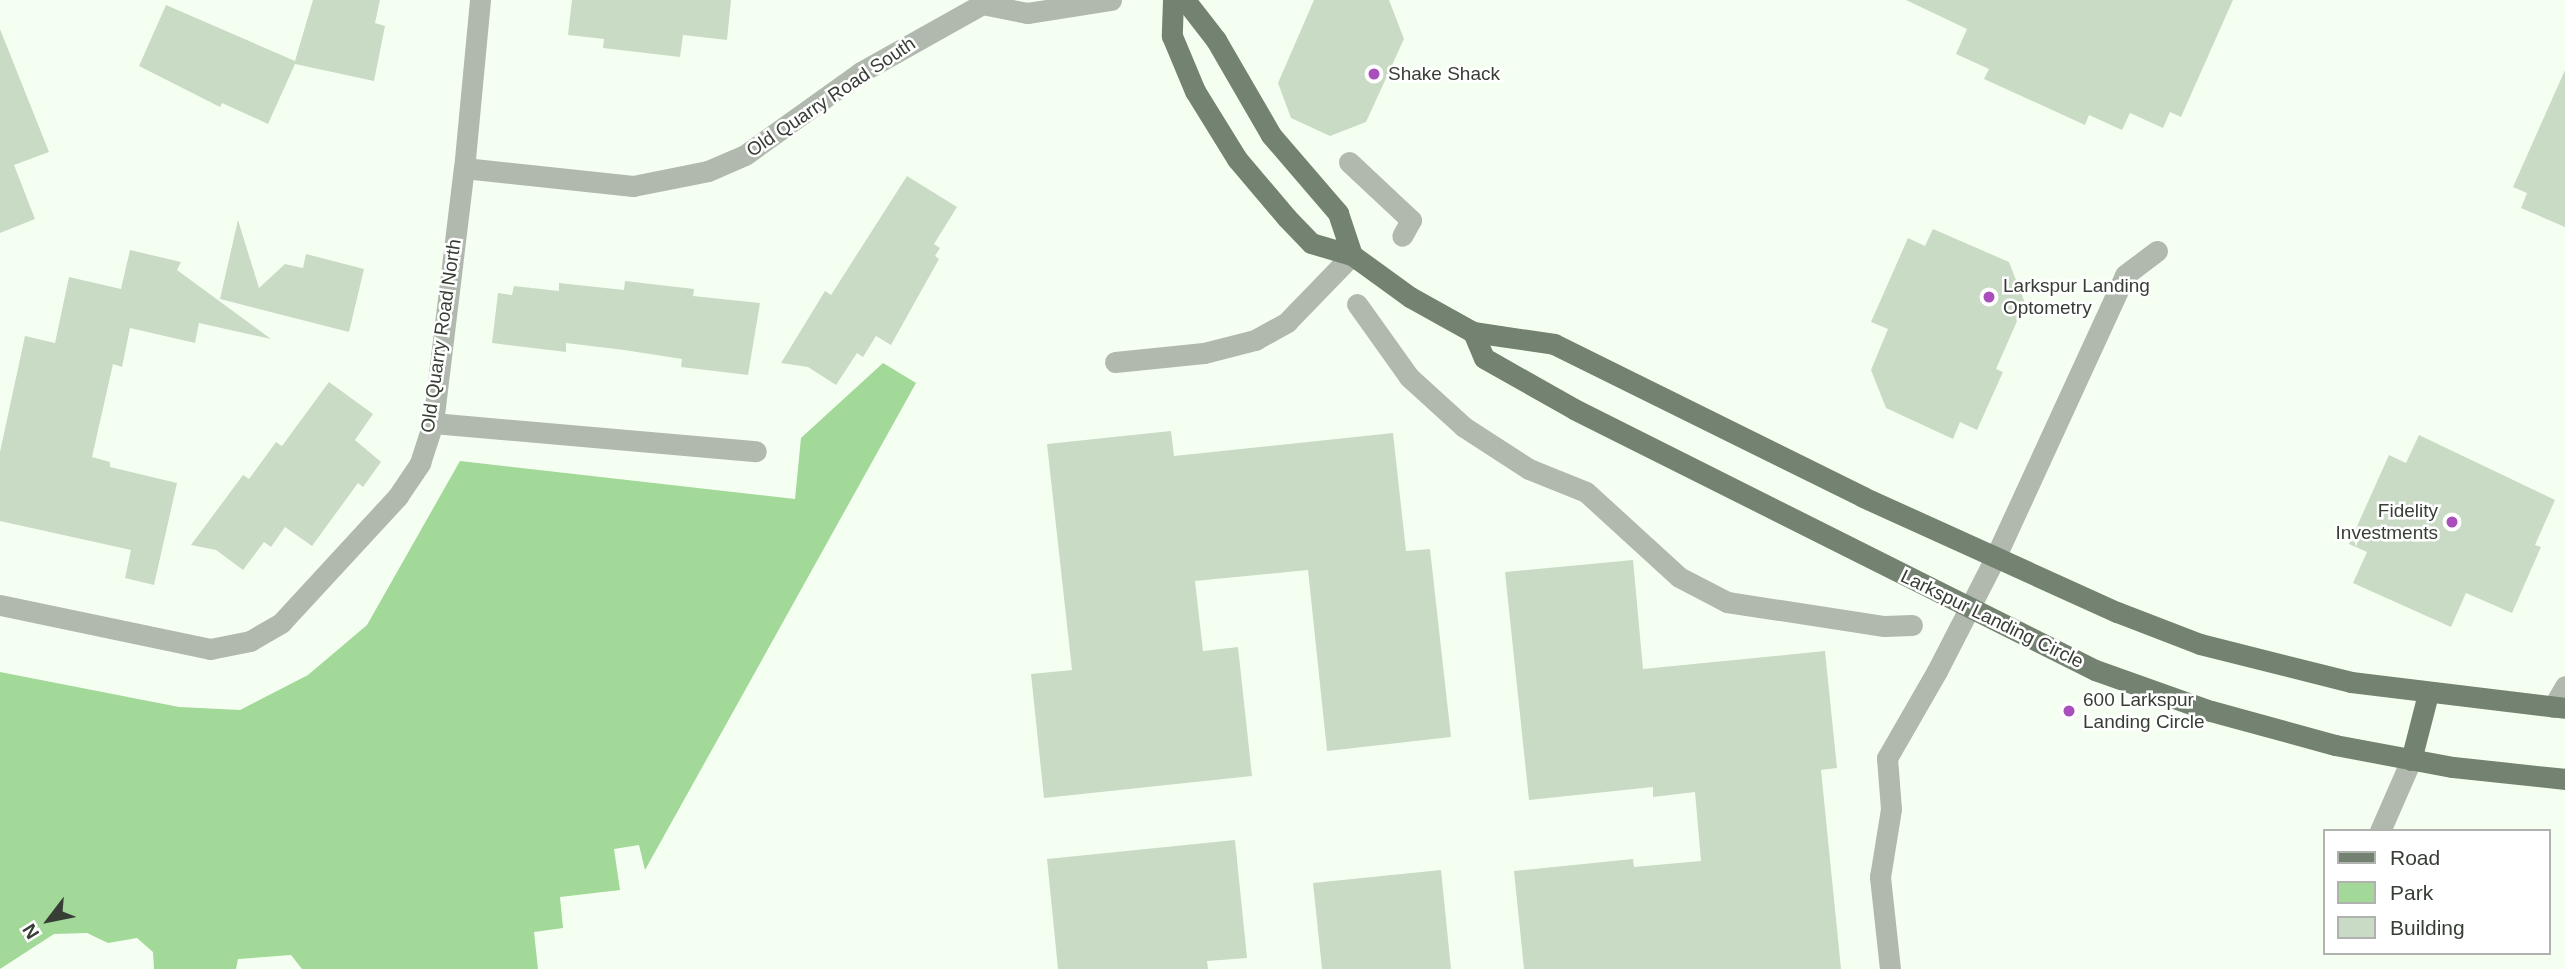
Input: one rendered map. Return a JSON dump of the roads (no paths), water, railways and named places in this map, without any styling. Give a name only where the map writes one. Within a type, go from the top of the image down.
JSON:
[{"type":"main road","points":[[1172,0],[1172,36],[1178,58],[1237,159],[1311,243],[1352,255],[1410,297],[1473,332],[1554,344],[1995,558],[2200,644],[2299,671],[2428,694],[2559,708]]},
{"type":"main road","points":[[1185,0],[1216,40],[1271,135],[1338,213],[1352,255]]},
{"type":"main road","name":"Larkspur Landing Circle","points":[[1473,332],[1483,358],[1630,439],[1968,610],[2095,670],[2170,698],[2295,736],[2410,760],[2565,779]]},
{"type":"main road","points":[[2410,760],[2428,694]]},
{"type":"street","points":[[464,168],[481,0]]},
{"type":"street","name":"Old Quarry Road South","points":[[464,168],[633,186],[708,171],[745,156],[861,72],[982,4],[1027,13],[1111,0]]},
{"type":"street","points":[[1349,162],[1411,220],[1402,236]]},
{"type":"street","name":"Old Quarry Road North","points":[[0,605],[210,649],[250,641],[281,623],[398,496],[420,463],[433,423],[464,168]]},
{"type":"street","points":[[1890,969],[1880,877],[1891,809],[1887,758],[1995,558],[2125,275],[2157,251]]},
{"type":"street","points":[[1115,362],[1204,353],[1255,340],[1287,322],[1352,255]]},
{"type":"street","points":[[1357,304],[1409,377],[1464,427],[1529,470],[1586,492],[1679,578],[1727,602],[1884,626],[1912,625]]},
{"type":"street","points":[[433,423],[756,451]]},
{"type":"street","points":[[2559,708],[2565,686]]},
{"type":"street","points":[[2381,829],[2410,760]]},
{"type":"place","name":"Shake Shack","points":[[1374,74]]},
{"type":"place","name":"Larkspur Landing Optometry","points":[[1989,297]]},
{"type":"place","name":"Fidelity Investments","points":[[2452,522]]},
{"type":"place","name":"600 Larkspur Landing Circle","points":[[2069,711]]}]
